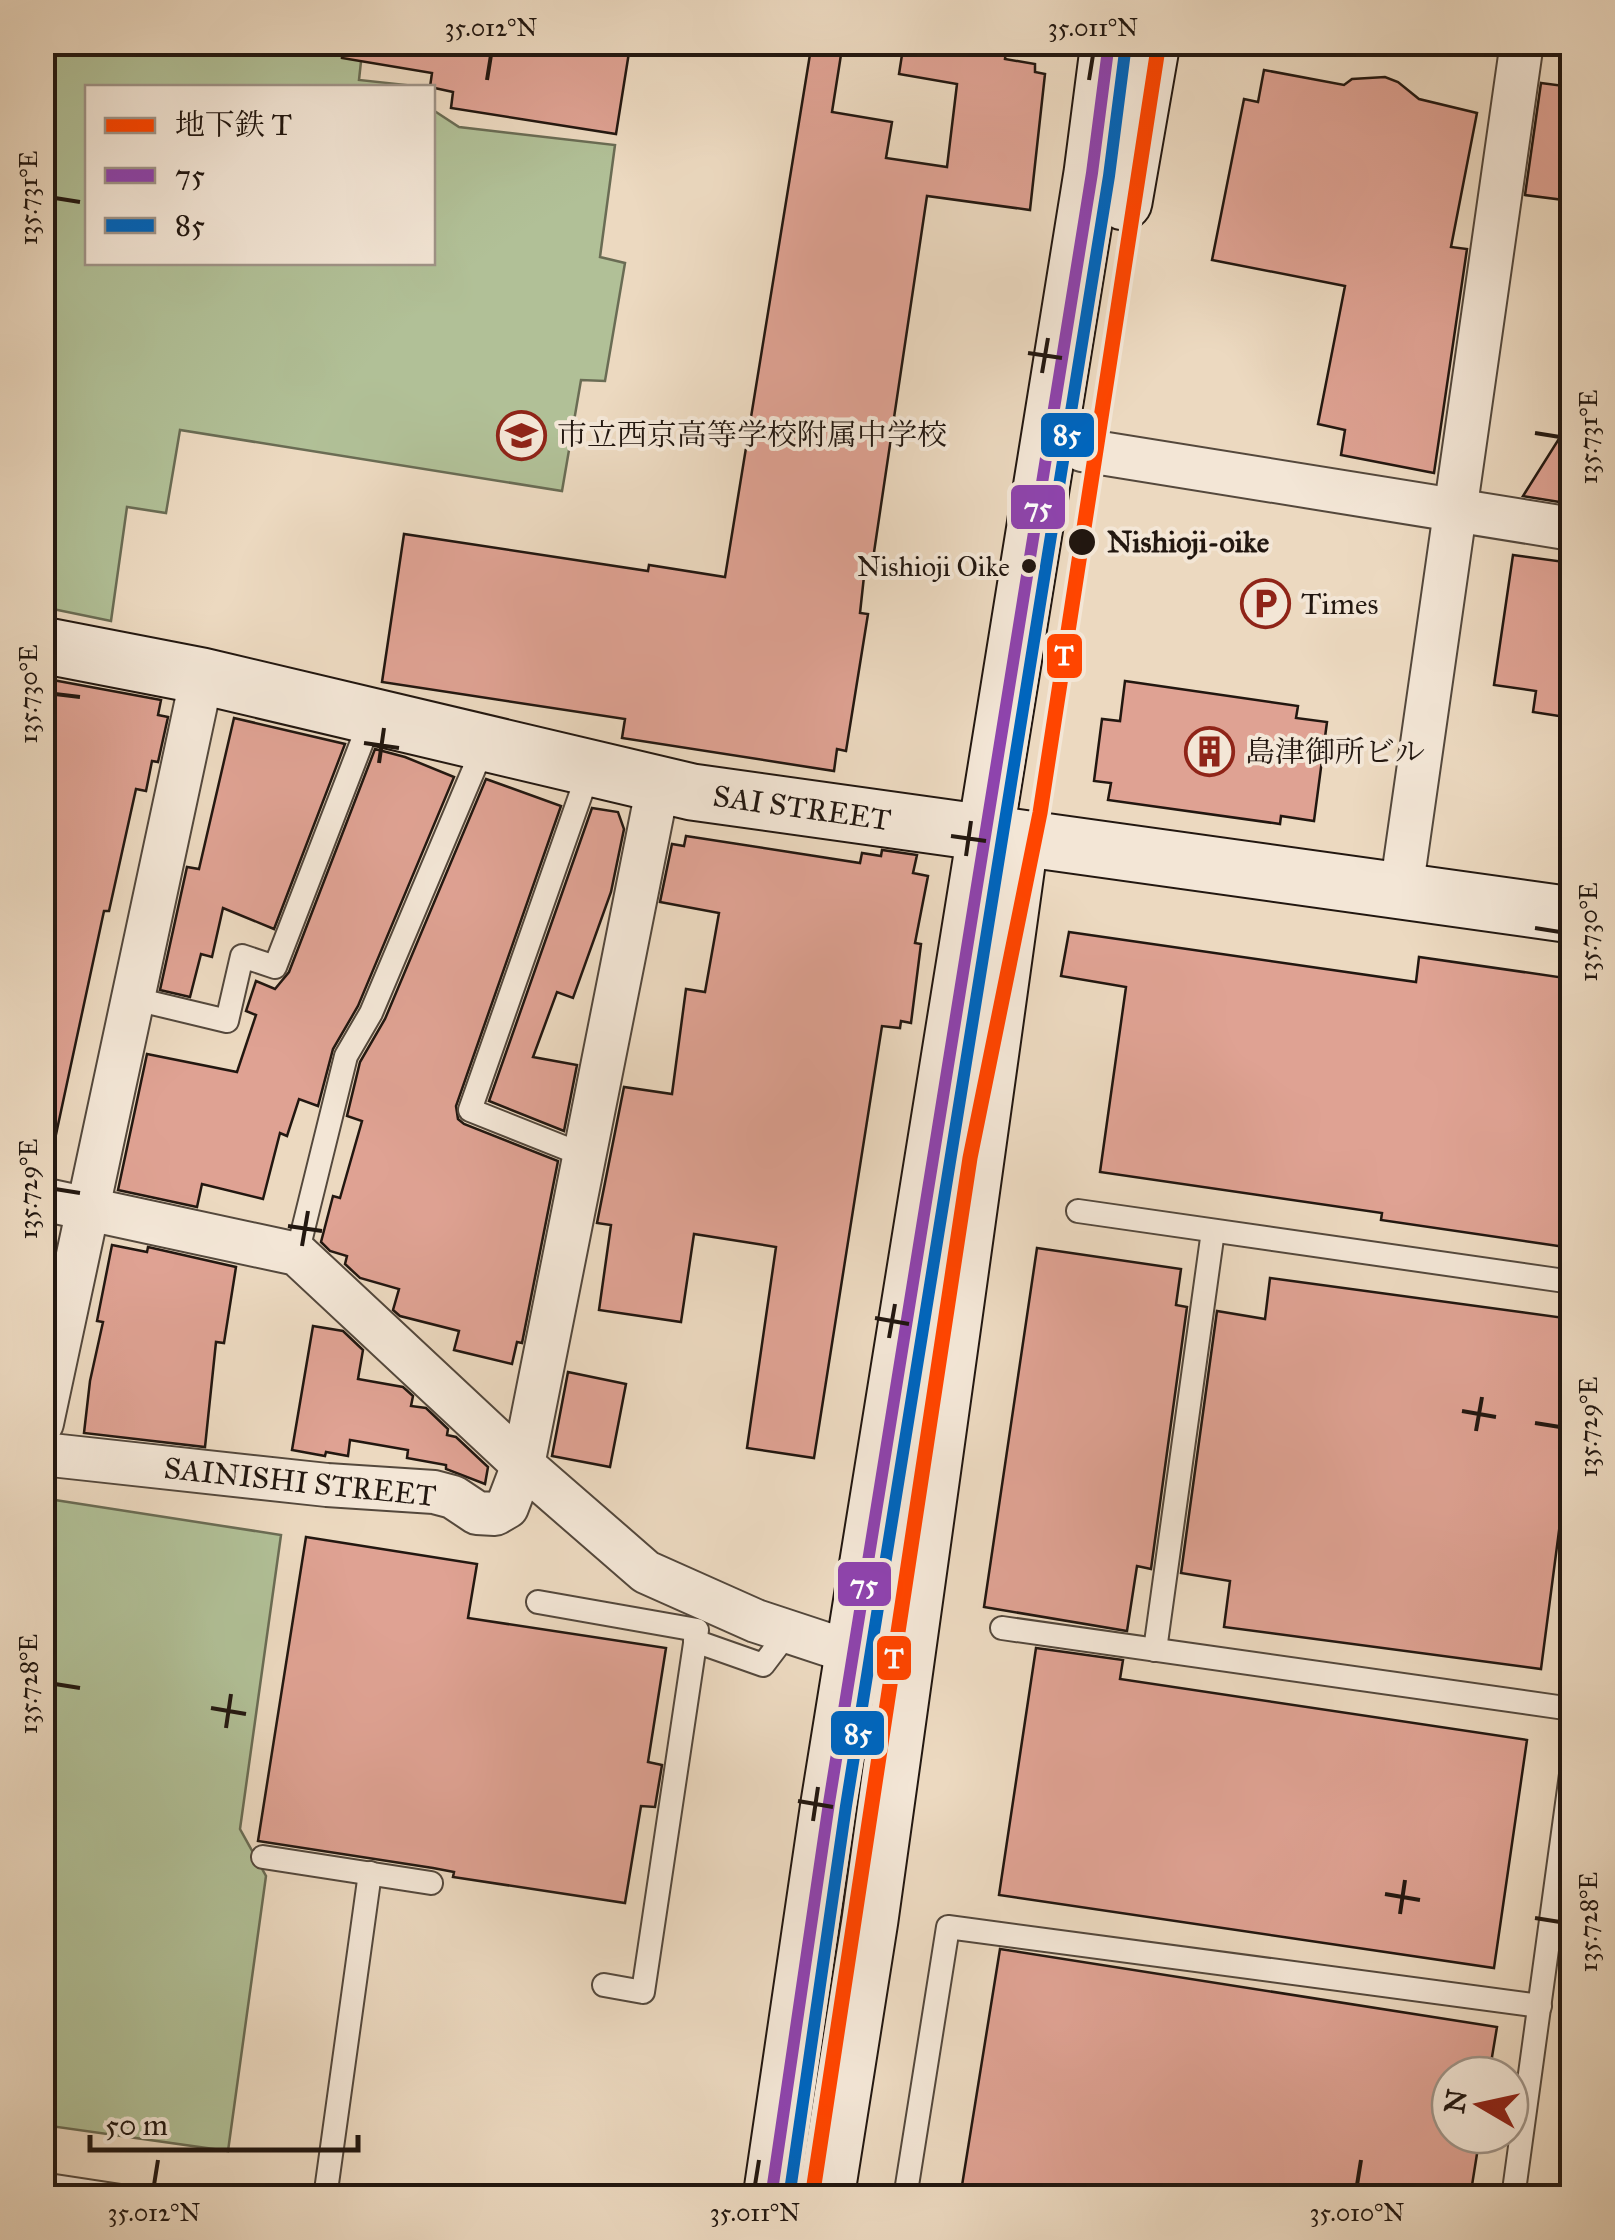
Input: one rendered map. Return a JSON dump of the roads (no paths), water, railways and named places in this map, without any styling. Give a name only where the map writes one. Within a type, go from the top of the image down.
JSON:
[{"type":"street","points":[[826,2198],[906,1662],[1002,836],[1109,42]]},
{"type":"street","points":[[771,2198],[853,1653],[1002,836],[1082,450],[1152,42]]},
{"type":"street","points":[[1401,892],[1522,42]]},
{"type":"street","points":[[1082,450],[1572,529]]},
{"type":"street","name":"SAI STREET","points":[[42,644],[202,676],[692,792],[1572,915]]},
{"type":"street","points":[[42,1423],[202,676]]},
{"type":"street","points":[[523,1465],[658,785]]},
{"type":"street","points":[[42,1199],[297,1254],[523,1465],[646,1572],[788,1632],[853,1653],[906,1662]]},
{"type":"street","name":"SAINISHI STREET","points":[[42,1454],[327,1485],[434,1492],[453,1497],[477,1513],[495,1514],[507,1507],[523,1465]]},
{"type":"lane","points":[[131,998],[227,1021],[242,956],[275,966],[372,716]]},
{"type":"lane","points":[[297,1254],[346,1056],[371,1014],[485,743]]},
{"type":"lane","points":[[583,1155],[470,1110],[590,768]]},
{"type":"lane","points":[[1078,1211],[1572,1282]]},
{"type":"lane","points":[[1156,1650],[1214,1230]]},
{"type":"lane","points":[[538,1602],[697,1630],[643,1992],[604,1985]]},
{"type":"lane","points":[[1002,1628],[1572,1709]]},
{"type":"lane","points":[[696,1640],[762,1664],[788,1632]]},
{"type":"lane","points":[[1513,2198],[1540,2006],[1564,1898],[1572,1766]]},
{"type":"lane","points":[[264,1857],[431,1883]]},
{"type":"lane","points":[[325,2198],[370,1873]]},
{"type":"lane","points":[[904,2198],[948,1926],[1540,2006]]},
{"type":"lane","points":[[42,2184],[134,2198]]},
{"type":"metro line","name":"T","points":[[812,2198],[970,1158],[1040,813],[1159,42]]},
{"type":"place","name":"市立西京高等学校附属中学校","points":[[522,435]]},
{"type":"place","name":"Nishioji-oike","points":[[1082,542]]},
{"type":"place","name":"Nishioji Oike","points":[[1029,566]]},
{"type":"place","name":"Times","points":[[1266,604]]},
{"type":"place","name":"島津御所ビル","points":[[1210,752]]}]
